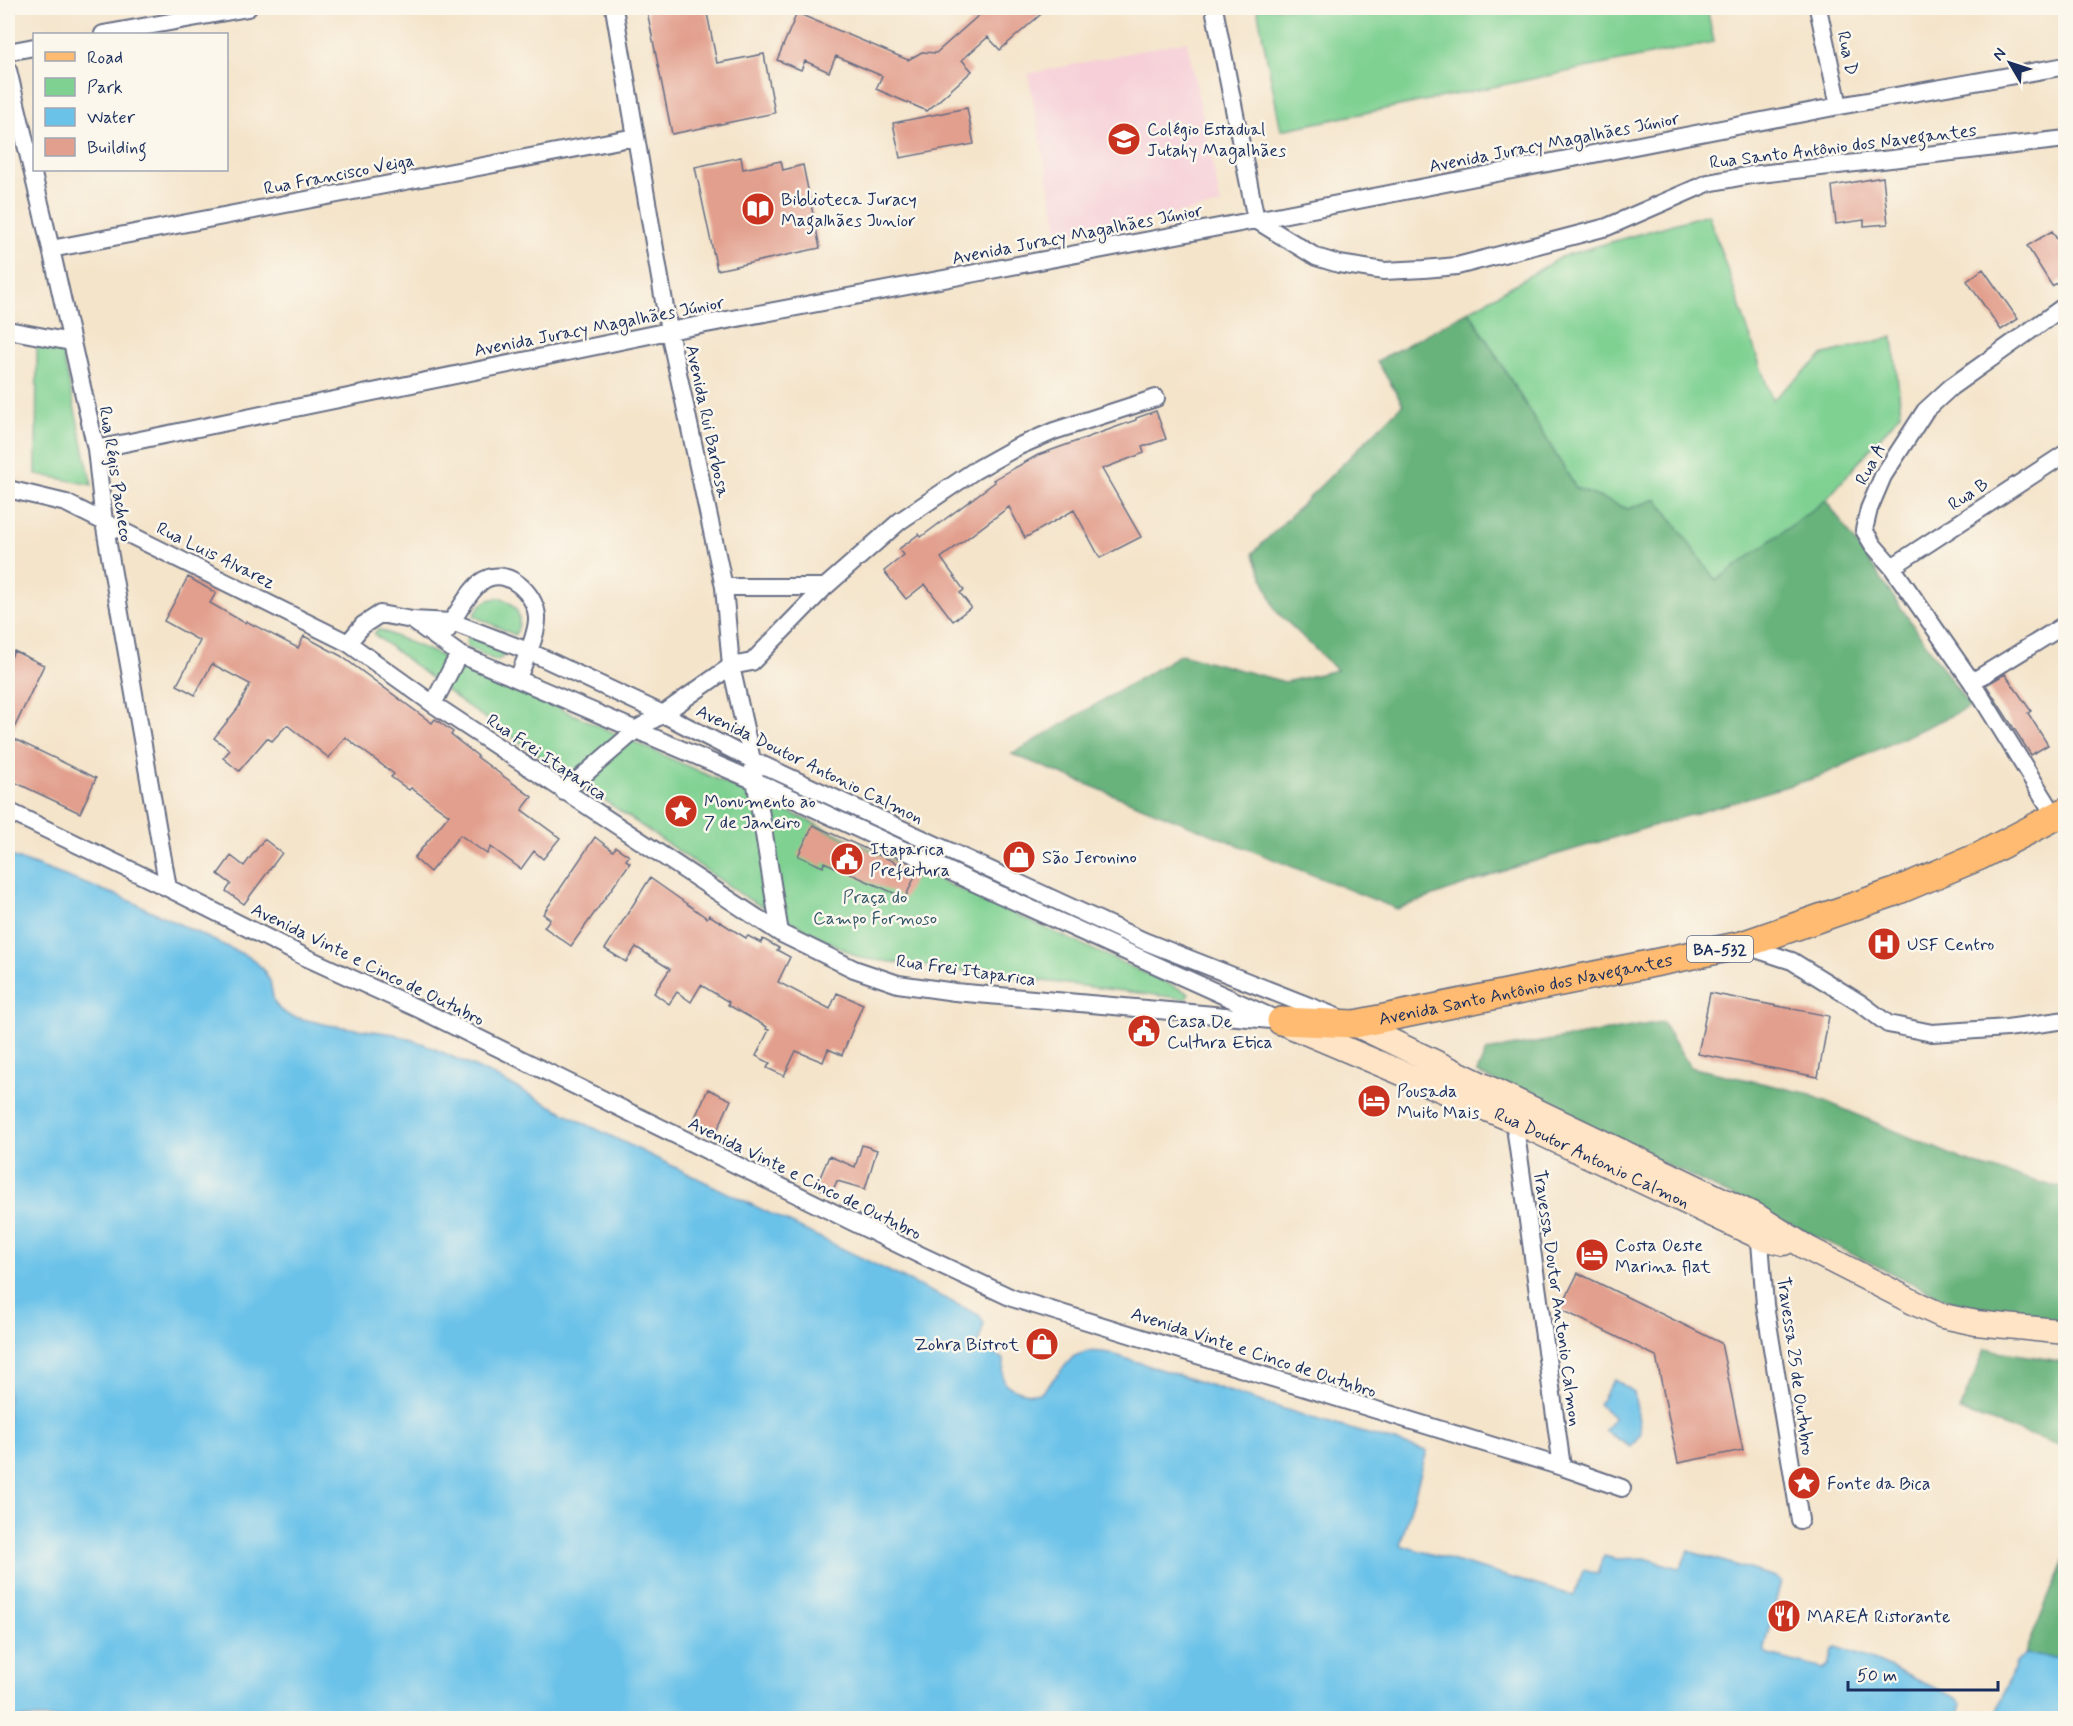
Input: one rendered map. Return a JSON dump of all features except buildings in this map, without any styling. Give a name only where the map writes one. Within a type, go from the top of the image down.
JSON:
[{"type":"main road","name":"Avenida Santo Antônio dos Navegantes","points":[[1281,1021],[1355,1024],[1742,945],[1903,888],[1980,856],[2060,813]]},
{"type":"street","points":[[109,33],[248,8]]},
{"type":"street","name":"Avenida Rui Barbosa","points":[[614,8],[634,137],[669,331],[724,586],[731,666],[752,760],[780,933]]},
{"type":"street","points":[[1214,8],[1256,220]]},
{"type":"street","name":"Rua D","points":[[1818,8],[1839,106]]},
{"type":"street","points":[[8,52],[33,47]]},
{"type":"street","name":"Avenida Juracy Magalhães Júnior","points":[[96,449],[669,331],[1256,220],[1839,106],[2066,66]]},
{"type":"street","name":"Rua Régis Pacheco","points":[[8,70],[96,449],[104,522],[168,888]]},
{"type":"street","name":"Rua Francisco Veiga","points":[[51,249],[634,137]]},
{"type":"street","name":"Rua Santo Antônio dos Navegantes","points":[[1256,220],[1316,257],[1338,264],[1384,271],[1457,266],[1607,227],[1708,183],[1821,166],[2066,139]]},
{"type":"street","name":"Rua A","points":[[2060,813],[1972,682],[1864,530],[1869,509],[1883,476],[1916,423],[1937,398],[2066,305]]},
{"type":"street","points":[[8,330],[71,342]]},
{"type":"street","points":[[564,792],[637,729],[663,714],[731,666],[752,662],[825,587],[900,521],[974,471],[1017,447],[1054,431],[1156,398]]},
{"type":"street","name":"Rua B","points":[[1892,567],[2066,453]]},
{"type":"street","name":"Rua Luis Alvarez","points":[[8,489],[66,503],[348,643]]},
{"type":"street","points":[[442,642],[452,622],[480,584],[493,578],[509,580],[529,593],[538,619],[518,678]]},
{"type":"street","points":[[724,586],[825,587]]},
{"type":"street","name":"Avenida Doutor Antonio Calmon","points":[[348,643],[363,625],[380,614],[412,620],[452,622],[528,651],[663,714],[752,760],[1000,875],[1281,1021]]},
{"type":"street","name":"Avenida Doutor Antonio Calmon","points":[[412,620],[459,654],[755,781],[992,891],[1140,948],[1355,1024]]},
{"type":"street","points":[[1972,682],[2066,624]]},
{"type":"street","name":"Rua Frei Itaparica","points":[[348,643],[433,704],[564,792],[780,933],[854,969],[907,985],[955,992],[1281,1021]]},
{"type":"street","points":[[433,704],[459,654]]},
{"type":"street","name":"Avenida Vinte e Cinco de Outubro","points":[[8,811],[1012,1298],[1562,1467],[1622,1488]]},
{"type":"street","points":[[992,891],[1000,875]]},
{"type":"street","points":[[1742,945],[1792,961],[1860,1003],[1888,1024],[1932,1033],[2007,1028],[2066,1020]]},
{"type":"street","name":"Rua Doutor Antonio Calmon","points":[[1281,1021],[1512,1109]]},
{"type":"street","name":"Rua Doutor Antonio Calmon","points":[[1355,1024],[1512,1109],[1807,1248],[1943,1316],[1959,1321],[2066,1332]]},
{"type":"street","name":"Travessa Doutor Antonio Calmon","points":[[1512,1109],[1562,1467]]},
{"type":"street","name":"Travessa 25 de Outubro","points":[[1759,1227],[1766,1305],[1800,1520]]},
{"type":"shaded area","name":"Colégio Estadual Jutahy Magalhães","points":[[1187,41],[1221,205],[1059,236],[1028,74]]},
{"type":"green space","points":[[1257,8],[1707,8],[1714,42],[1281,130]]},
{"type":"green space","points":[[1708,214],[1772,400],[1825,354],[1893,337],[1901,413],[1826,500],[1716,581],[1657,499],[1628,509],[1576,488],[1469,311],[1563,256]]},
{"type":"green space","points":[[1469,311],[1576,488],[1628,509],[1657,499],[1716,581],[1826,500],[1970,707],[1818,777],[1518,866],[1397,909],[1012,754],[1181,654],[1285,682],[1337,670],[1276,611],[1253,553],[1403,404],[1377,361]]},
{"type":"green space","points":[[37,345],[61,348],[92,485],[36,474]]},
{"type":"green space","points":[[499,598],[506,600],[518,612],[519,623],[515,635],[474,616],[484,603]]},
{"type":"green space","name":"Praça do Campo Formoso","points":[[378,629],[484,674],[1189,993],[1186,999],[860,958],[748,899],[463,703],[374,634]]},
{"type":"green space","points":[[468,636],[504,650],[503,657],[496,661],[468,647],[466,643]]},
{"type":"green space","points":[[1662,1022],[1690,1067],[1806,1093],[1975,1165],[2065,1189],[2065,1323],[1974,1313],[1477,1073],[1486,1051]]},
{"type":"green space","points":[[1985,1349],[2065,1362],[2065,1447],[1959,1411]]},
{"type":"green space","points":[[2065,1557],[2065,1658],[2025,1654]]},
{"type":"water","points":[[8,855],[124,898],[251,958],[263,969],[270,981],[274,1002],[280,1010],[290,1016],[328,1025],[394,1034],[424,1044],[492,1075],[586,1124],[979,1315],[984,1323],[978,1344],[983,1349],[1004,1359],[1003,1378],[1014,1389],[1041,1393],[1073,1357],[1090,1352],[1109,1353],[1309,1417],[1427,1451],[1400,1545],[1574,1596],[1583,1570],[1598,1574],[1604,1556],[1615,1559],[1644,1558],[1678,1568],[1682,1565],[1688,1551],[1776,1577],[1781,1581],[1764,1647],[1765,1652],[1823,1669],[1828,1666],[1833,1649],[1837,1647],[1876,1661],[1957,1698],[1962,1704],[1958,1718],[8,1718]]},
{"type":"water","points":[[1614,1379],[1634,1392],[1641,1433],[1631,1447],[1605,1431],[1614,1418],[1599,1404]]},
{"type":"water","points":[[2025,1654],[2065,1658],[2065,1718],[1996,1718],[2015,1663]]},
{"type":"place","name":"Colégio Estadual Jutahy Magalhães","points":[[1124,139]]},
{"type":"place","name":"Biblioteca Juracy Magalhães Junior","points":[[758,209]]},
{"type":"place","name":"Monumento ao 7 de Janeiro","points":[[681,811]]},
{"type":"place","name":"São Jeronino","points":[[1019,857]]},
{"type":"place","name":"Itaparica Prefeitura","points":[[847,859]]},
{"type":"place","name":"USF Centro","points":[[1884,944]]},
{"type":"place","name":"Casa De Cultura Etica","points":[[1144,1031]]},
{"type":"place","name":"Pousada Muito Mais","points":[[1374,1101]]},
{"type":"place","name":"Costa Oeste Marina flat","points":[[1592,1255]]},
{"type":"place","name":"Zohra Bistrot","points":[[1042,1344]]},
{"type":"place","name":"Fonte da Bica","points":[[1804,1483]]},
{"type":"place","name":"MAREA Ristorante","points":[[1784,1616]]}]
